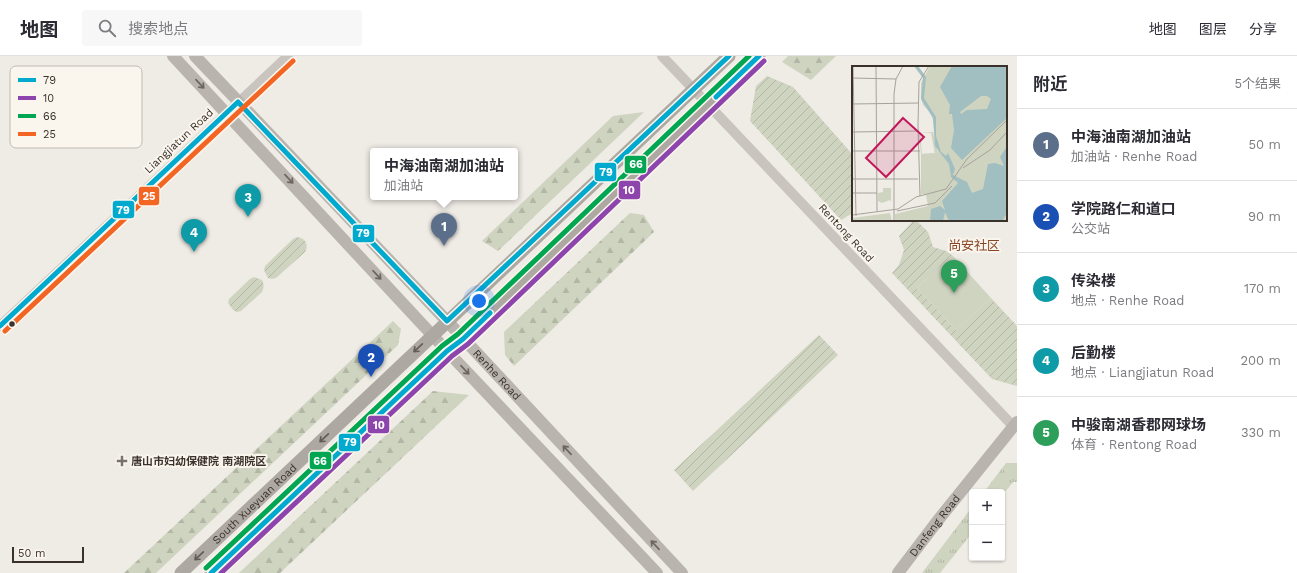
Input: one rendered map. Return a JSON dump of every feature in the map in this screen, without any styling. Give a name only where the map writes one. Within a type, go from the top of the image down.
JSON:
[{"type":"main road","name":"Renhe Road","points":[[173,56],[447,351],[657,573]]},
{"type":"main road","name":"Renhe Road","points":[[195,56],[447,321],[682,573]]},
{"type":"main road","name":"South Xueyuan Road","points":[[181,573],[729,56]]},
{"type":"main road","name":"South Xueyuan Road","points":[[211,573],[447,351],[463,339],[759,56]]},
{"type":"main road","name":"Danfeng Road","points":[[898,573],[1015,424]]},
{"type":"street","name":"Liangjiatun Road","points":[[0,326],[288,56]]},
{"type":"street","name":"Rentong Road","points":[[662,56],[1015,424]]},
{"type":"green space","points":[[788,56],[836,56],[811,80],[782,62]]},
{"type":"green space","points":[[767,76],[793,87],[852,154],[852,214],[841,220],[750,121],[756,86]]},
{"type":"green space","points":[[644,112],[498,251],[482,241],[613,116]]},
{"type":"green space","points":[[630,213],[644,215],[654,232],[514,366],[505,355],[504,332]]},
{"type":"green space","points":[[913,221],[917,221],[928,232],[933,247],[946,251],[952,255],[917,288],[956,330],[991,298],[1017,326],[1017,386],[992,379],[892,273],[899,265],[904,250],[899,236]]},
{"type":"green space","points":[[297,237],[306,242],[307,246],[305,252],[276,278],[268,278],[264,270],[265,266],[293,239]]},
{"type":"green space","points":[[952,255],[991,298],[956,330],[917,288]]},
{"type":"green space","points":[[254,277],[262,280],[264,286],[262,292],[241,311],[237,312],[233,310],[228,303],[229,299]]},
{"type":"green space","points":[[393,321],[401,329],[398,345],[156,573],[124,573]]},
{"type":"green space","points":[[819,335],[838,355],[693,491],[674,470]]},
{"type":"green space","points":[[433,391],[469,395],[280,573],[239,573]]},
{"type":"green space","points":[[1006,463],[1017,463],[1017,482],[1013,482],[1005,492],[1005,489],[986,489]]},
{"type":"green space","points":[[969,511],[969,537],[940,573],[922,573]]},
{"type":"transit line","name":"79","points":[[0,326],[238,102],[447,321],[729,56]]},
{"type":"transit line","name":"66","points":[[206,568],[442,346],[458,334],[749,56]]},
{"type":"transit line","name":"79","points":[[716,97],[759,56]]},
{"type":"transit line","name":"25","points":[[5,331],[293,61]]},
{"type":"transit line","name":"10","points":[[221,573],[452,356],[468,344],[764,61]]},
{"type":"transit line","name":"79","points":[[211,573],[447,351],[463,339],[490,313]]},
{"type":"place","name":"传染楼","points":[[248,217]]},
{"type":"place","name":"中海油南湖加油站","points":[[444,246]]},
{"type":"place","name":"后勤楼","points":[[194,252]]},
{"type":"place","name":"中骏南湖香郡网球场","points":[[954,293]]},
{"type":"place","name":"学院路仁和道口","points":[[371,377]]},
{"type":"place","name":"唐山市妇幼保健院 南湖院区","points":[[122,461]]},
{"type":"district","name":"尚安社区","points":[[974,245]]}]
